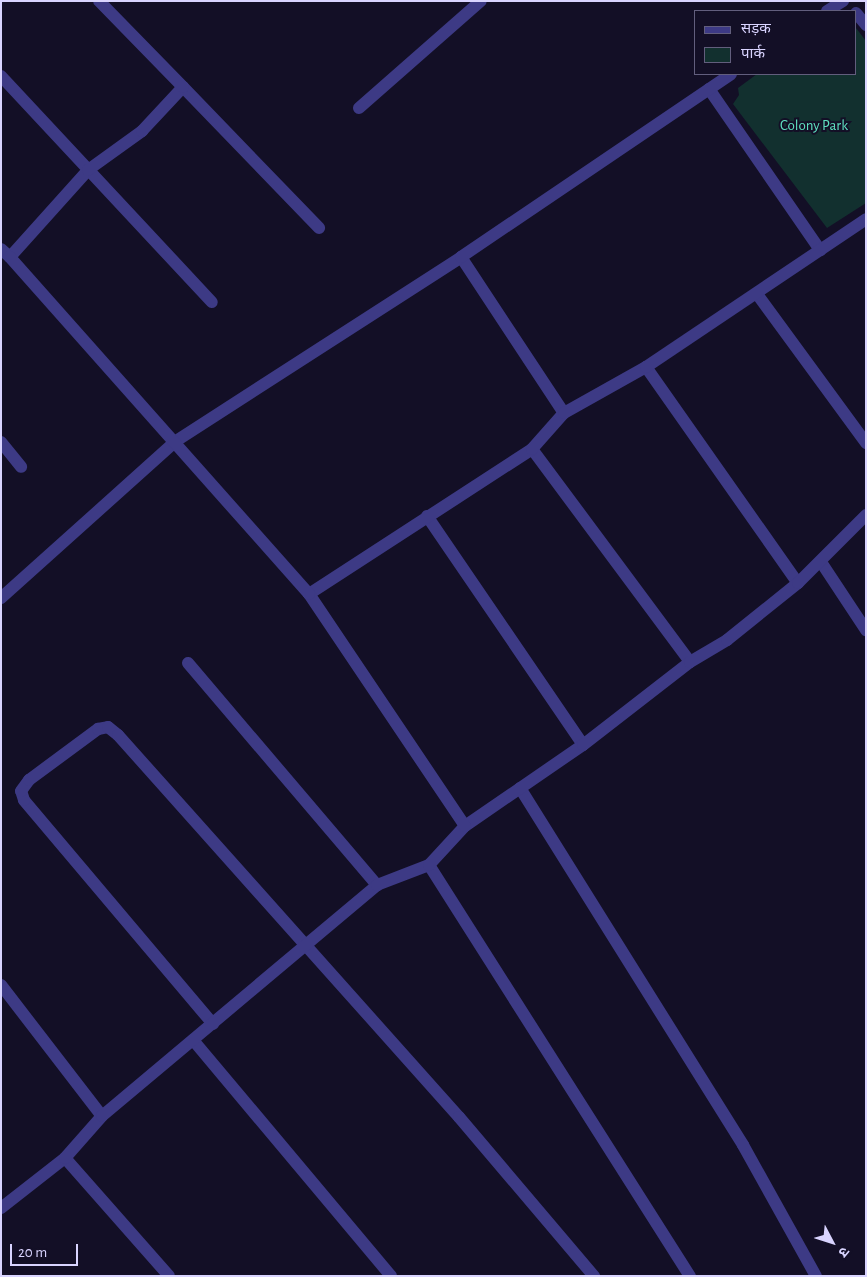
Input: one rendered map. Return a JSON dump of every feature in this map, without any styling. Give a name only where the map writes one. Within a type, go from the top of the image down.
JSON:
[{"type":"street","points":[[100,1],[319,228]]},
{"type":"street","points":[[359,108],[481,1]]},
{"type":"street","points":[[829,10],[844,1],[853,10]]},
{"type":"street","points":[[857,14],[866,25]]},
{"type":"street","points":[[1,598],[176,440],[461,257],[730,75]]},
{"type":"street","points":[[1,76],[212,302]]},
{"type":"street","points":[[183,87],[142,131],[88,170],[5,253],[176,440],[309,594],[465,826]]},
{"type":"street","points":[[709,89],[820,250]]},
{"type":"street","points":[[309,594],[532,449],[564,413],[646,367],[757,294],[866,218]]},
{"type":"street","points":[[461,257],[564,413]]},
{"type":"street","points":[[757,294],[866,443]]},
{"type":"street","points":[[646,367],[798,583]]},
{"type":"street","points":[[1,442],[21,467]]},
{"type":"street","points":[[532,449],[690,662]]},
{"type":"street","points":[[1,1208],[65,1158],[102,1116],[214,1024],[304,944],[377,885],[429,865],[465,826],[583,745],[690,662],[727,640],[798,583],[866,515]]},
{"type":"street","points":[[427,516],[583,745]]},
{"type":"street","points":[[820,562],[866,630]]},
{"type":"street","points":[[188,663],[377,885]]},
{"type":"street","points":[[214,1024],[24,800],[21,791],[28,780],[108,727],[304,944],[594,1276]]},
{"type":"street","points":[[520,788],[744,1145],[816,1276]]},
{"type":"street","points":[[429,865],[690,1276]]},
{"type":"street","points":[[1,985],[102,1116]]},
{"type":"street","points":[[193,1040],[391,1276]]},
{"type":"street","points":[[65,1158],[169,1276]]},
{"type":"green space","name":"Colony Park","points":[[857,29],[866,41],[866,203],[827,228],[733,104],[739,95],[738,88],[756,75],[857,75]]}]
